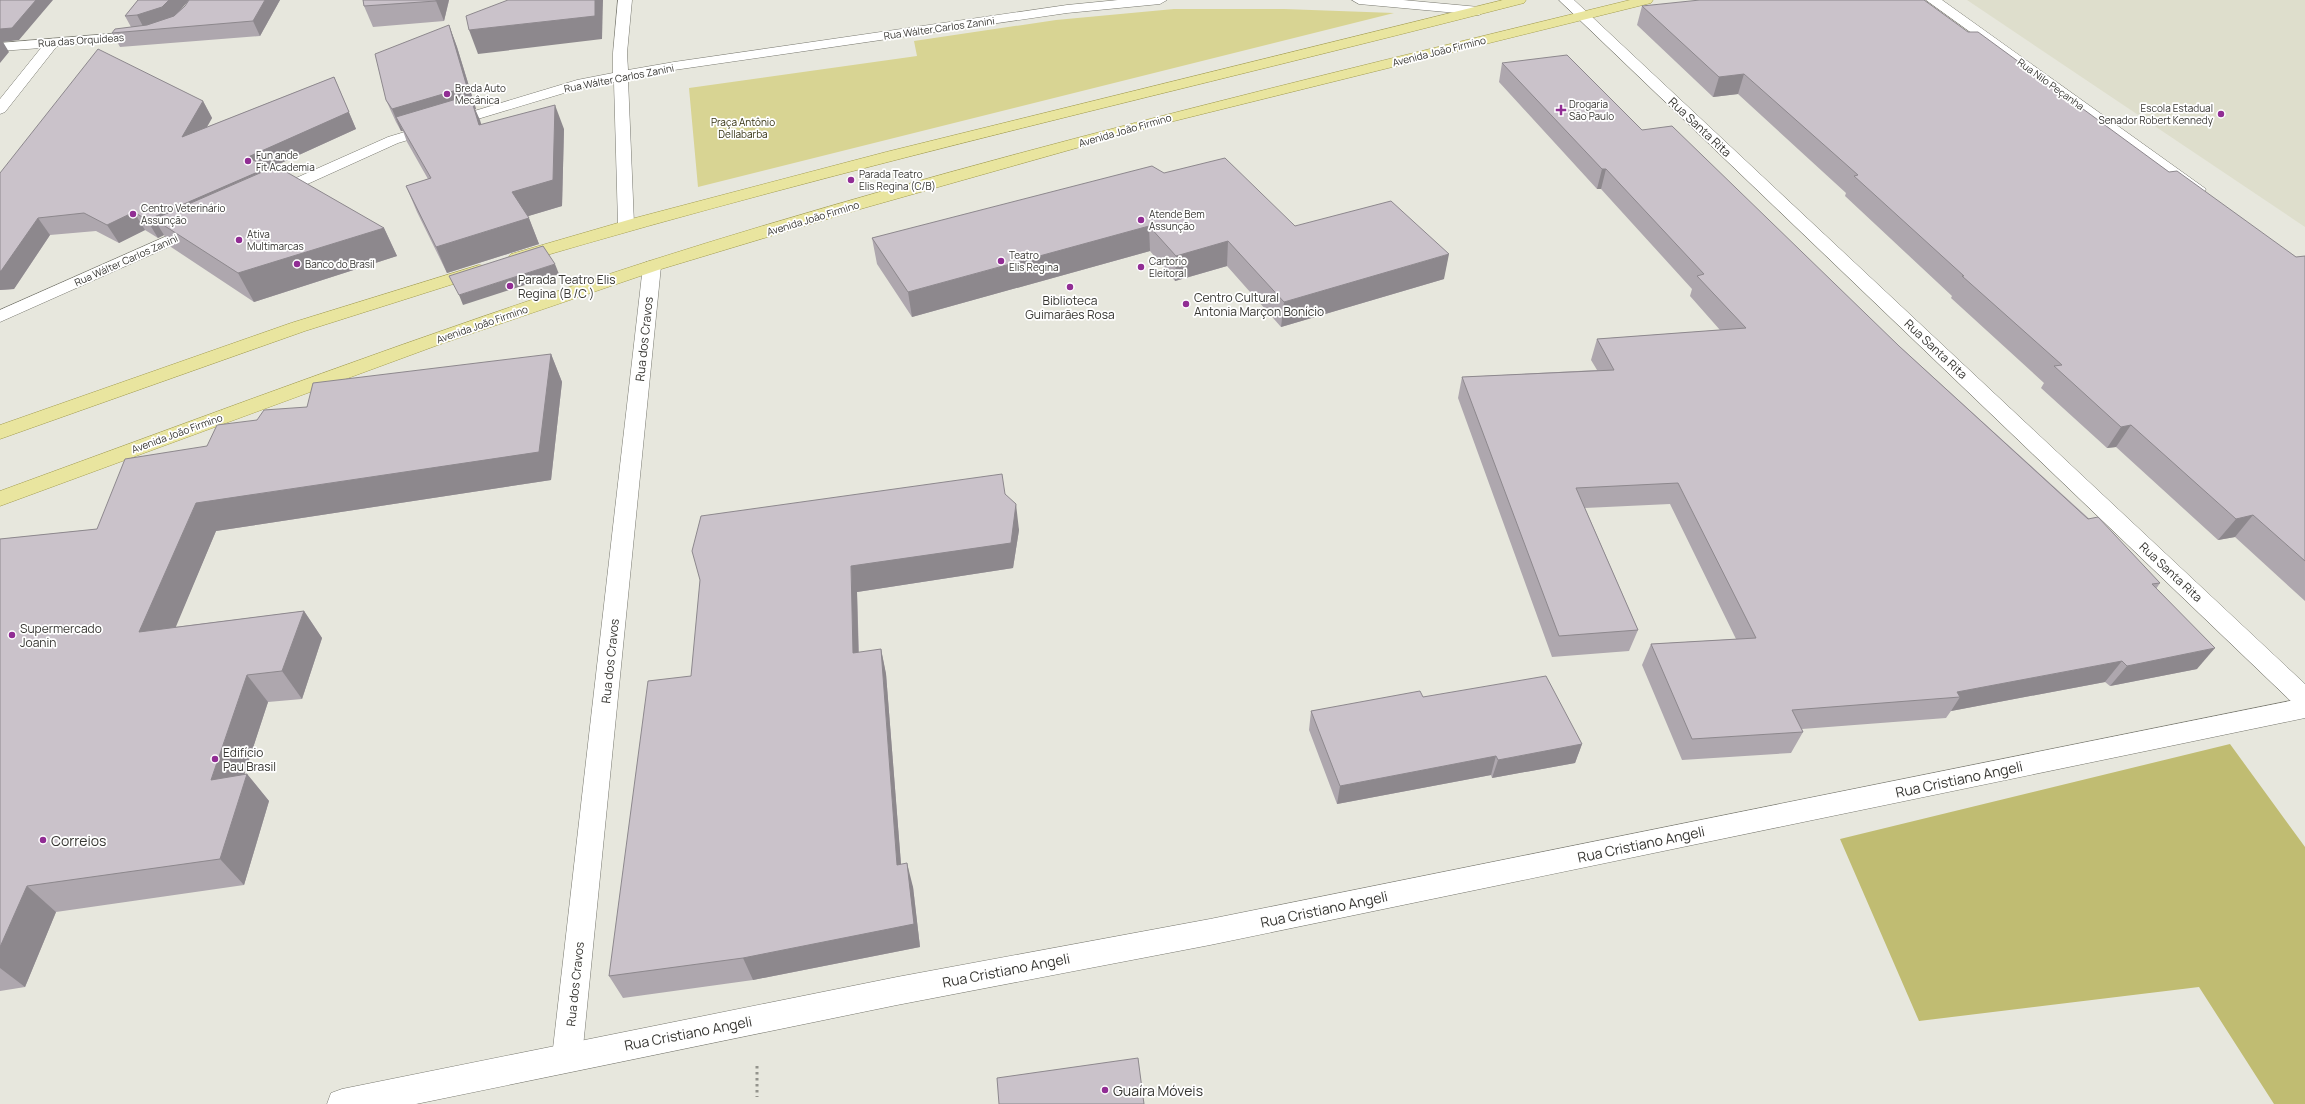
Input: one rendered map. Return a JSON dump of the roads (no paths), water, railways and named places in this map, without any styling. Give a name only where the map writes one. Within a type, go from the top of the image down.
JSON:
[{"type":"main road","points":[[0,432],[298,327],[626,224],[949,140],[1519,0]]},
{"type":"main road","name":"Avenida João Firmino","points":[[0,499],[431,341],[652,266],[858,204],[1153,122],[1646,0]]},
{"type":"street","points":[[625,0],[620,53],[626,224]]},
{"type":"street","name":"Rua Wálter Carlos Zanini","points":[[263,198],[393,140],[582,83],[1067,9],[1160,0]]},
{"type":"street","points":[[1359,0],[1479,11]]},
{"type":"street","name":"Rua Santa Rita","points":[[1566,0],[2305,698]]},
{"type":"street","name":"Rua Nilo Peçanha","points":[[1933,0],[2209,197]]},
{"type":"street","name":"Rua das Orquídeas","points":[[0,47],[146,35],[158,32]]},
{"type":"street","points":[[0,109],[53,42]]},
{"type":"street","name":"Rua Wálter Carlos Zanini","points":[[0,317],[206,224]]},
{"type":"street","name":"Rua dos Cravos","points":[[567,1057],[652,266]]},
{"type":"street","name":"Rua Cristiano Angeli","points":[[342,1104],[897,991],[1210,932],[2305,708]]},
{"type":"place","name":"Breda Auto Mecânica","points":[[447,94]]},
{"type":"place","name":"Drogaria São Paulo","points":[[1561,110]]},
{"type":"place","name":"Escola Estadual Senador Robert Kennedy","points":[[2221,114]]},
{"type":"place","name":"Fun ande Fit Academia","points":[[248,161]]},
{"type":"place","name":"Parada Teatro Elis Regina (C/B)","points":[[851,180]]},
{"type":"place","name":"Centro Veterinário Assunção","points":[[133,214]]},
{"type":"place","name":"Atende Bem Assunção","points":[[1141,220]]},
{"type":"place","name":"Ativa Multimarcas","points":[[239,240]]},
{"type":"place","name":"Teatro Elis Regina","points":[[1001,261]]},
{"type":"place","name":"Banco do Brasil","points":[[297,264]]},
{"type":"place","name":"Cartorio Eleitoral","points":[[1141,267]]},
{"type":"place","name":"Parada Teatro Elis Regina (B /C )","points":[[510,286]]},
{"type":"place","name":"Biblioteca Guimarães Rosa","points":[[1070,287]]},
{"type":"place","name":"Centro Cultural Antonia Marçon Bonício","points":[[1186,304]]},
{"type":"place","name":"Supermercado Joanin","points":[[12,635]]},
{"type":"place","name":"Edifício Pau Brasil","points":[[215,759]]},
{"type":"place","name":"Correios","points":[[43,840]]},
{"type":"place","name":"Guaíra Móveis","points":[[1105,1090]]},
{"type":"park label","name":"Praça Antônio Dellabarba","points":[[743,128]]}]
